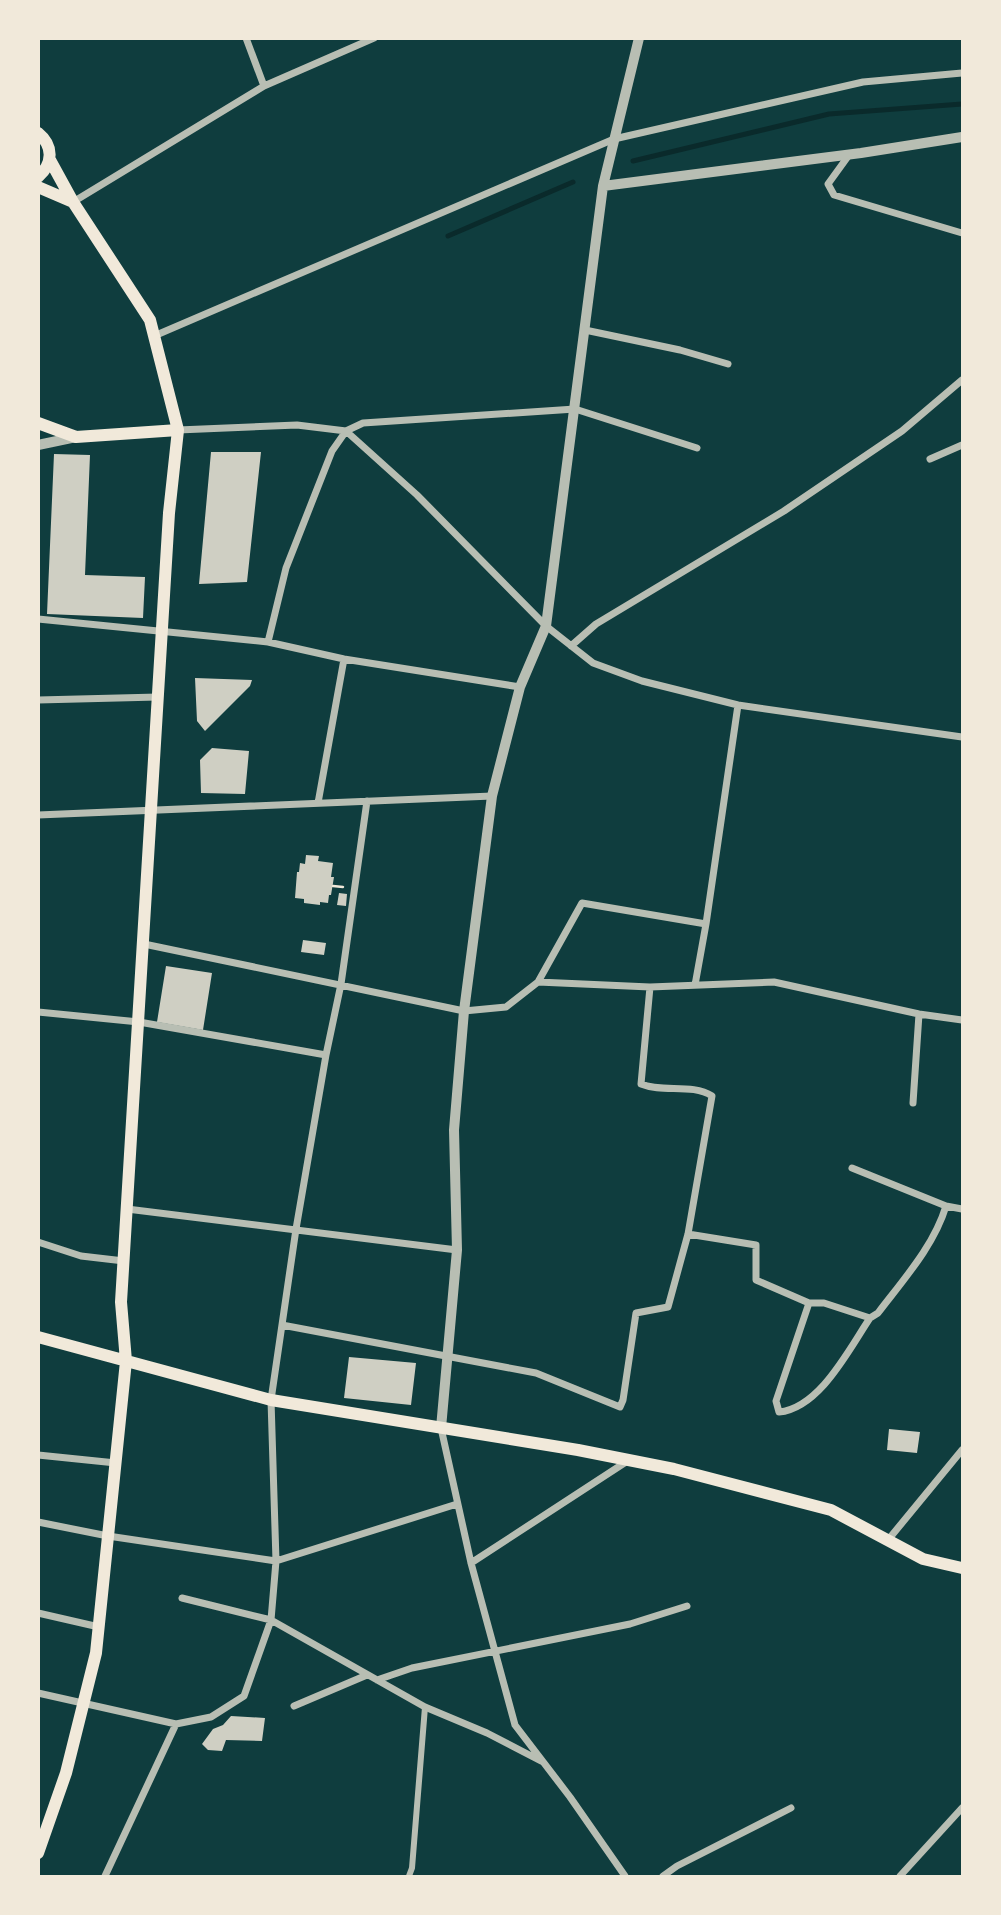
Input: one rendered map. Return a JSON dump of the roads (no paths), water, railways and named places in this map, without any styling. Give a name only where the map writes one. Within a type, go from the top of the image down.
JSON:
[{"type":"main road","points":[[38,133],[48,143],[50,160],[73,202],[150,320],[178,430],[169,513],[121,1302],[126,1361],[116,1463],[96,1653],[66,1773],[45,1816],[38,1853]]},
{"type":"main road","points":[[38,177],[47,168],[50,160]]},
{"type":"main road","points":[[38,187],[73,202]]},
{"type":"main road","points":[[38,423],[76,437],[178,430]]},
{"type":"main road","points":[[38,1337],[271,1400],[674,1469],[831,1510],[923,1559],[962,1568]]},
{"type":"street","points":[[246,38],[264,86]]},
{"type":"street","points":[[73,202],[264,86],[374,38]]},
{"type":"street","points":[[625,1877],[515,1725],[471,1563],[440,1428],[457,1250],[454,1130],[464,1011],[492,796],[520,687],[545,626],[603,186],[639,38]]},
{"type":"street","points":[[154,336],[614,139],[863,82],[962,73]]},
{"type":"street","points":[[603,186],[962,137]]},
{"type":"street","points":[[850,154],[828,184],[834,195],[962,233]]},
{"type":"street","points":[[585,330],[680,350],[728,364]]},
{"type":"street","points":[[571,646],[596,624],[795,504],[902,431],[962,380]]},
{"type":"street","points":[[268,642],[286,568],[332,451],[346,431],[363,423],[575,409],[697,448]]},
{"type":"street","points":[[178,430],[297,425],[346,431],[417,495],[545,626],[593,663],[642,681],[738,705],[962,737]]},
{"type":"street","points":[[38,445],[76,437]]},
{"type":"street","points":[[930,459],[962,445]]},
{"type":"street","points":[[38,619],[268,642],[344,659],[520,687]]},
{"type":"street","points":[[318,803],[344,659]]},
{"type":"street","points":[[38,700],[158,697]]},
{"type":"street","points":[[695,985],[738,705]]},
{"type":"street","points":[[38,815],[492,796]]},
{"type":"street","points":[[38,1693],[176,1724],[211,1717],[244,1696],[271,1620],[276,1561],[271,1400],[296,1228],[341,984],[368,801]]},
{"type":"street","points":[[144,944],[464,1011],[506,1007],[538,982],[582,903],[706,924]]},
{"type":"street","points":[[538,982],[650,987],[774,982],[919,1014],[962,1020]]},
{"type":"street","points":[[282,1325],[536,1373],[620,1407],[624,1400],[636,1313],[668,1307],[688,1234],[712,1096],[703,1090],[654,1089],[641,1084],[650,987]]},
{"type":"street","points":[[38,1012],[139,1022],[326,1055]]},
{"type":"street","points":[[913,1103],[919,1014]]},
{"type":"street","points":[[852,1168],[946,1206],[962,1209]]},
{"type":"street","points":[[809,1303],[776,1401],[779,1412],[789,1411],[821,1389],[870,1318],[878,1313],[916,1263],[941,1222],[946,1206]]},
{"type":"street","points":[[127,1209],[457,1250]]},
{"type":"street","points":[[688,1234],[756,1245],[756,1280],[809,1303],[824,1303],[870,1318]]},
{"type":"street","points":[[38,1242],[81,1256],[124,1261]]},
{"type":"street","points":[[888,1540],[962,1450]]},
{"type":"street","points":[[38,1455],[116,1463]]},
{"type":"street","points":[[471,1563],[629,1460]]},
{"type":"street","points":[[38,1522],[108,1536],[276,1561],[457,1504]]},
{"type":"street","points":[[183,1598],[271,1620],[425,1707],[487,1732],[544,1763]]},
{"type":"street","points":[[377,1680],[412,1668],[630,1624],[687,1606]]},
{"type":"street","points":[[38,1613],[99,1627]]},
{"type":"street","points":[[294,1706],[368,1675]]},
{"type":"street","points":[[409,1877],[412,1868],[425,1707]]},
{"type":"street","points":[[105,1877],[176,1724]]},
{"type":"street","points":[[663,1877],[677,1866],[791,1808]]},
{"type":"street","points":[[900,1877],[962,1808]]},
{"type":"waterway","points":[[633,161],[829,114],[962,104]]},
{"type":"waterway","points":[[448,236],[573,182]]}]
